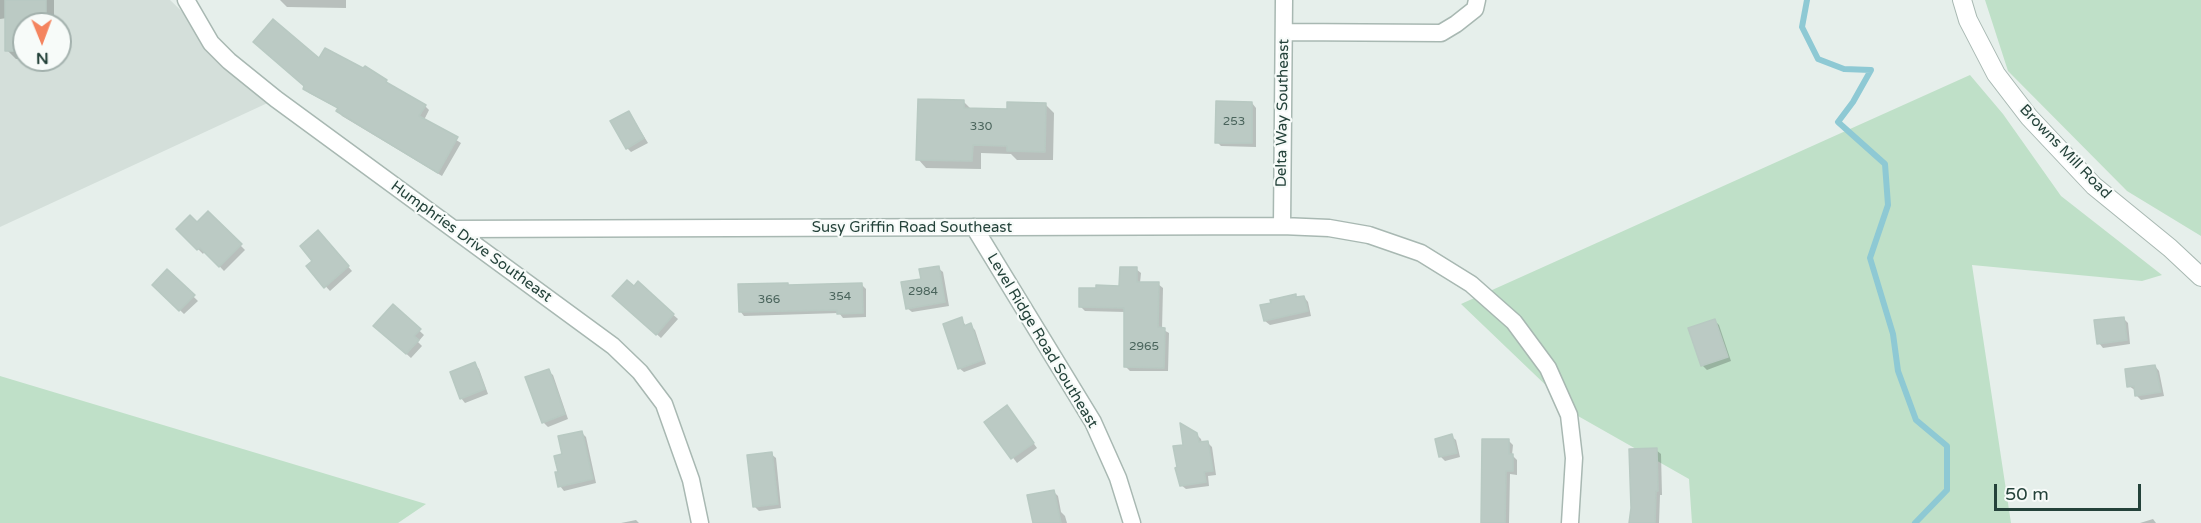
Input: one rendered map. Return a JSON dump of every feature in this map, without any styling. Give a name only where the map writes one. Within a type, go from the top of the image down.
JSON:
[{"type":"street","name":"Humphries Drive Southeast","points":[[186,0],[211,43],[228,61],[276,99],[613,346],[640,372],[664,404],[691,480],[700,523]]},
{"type":"street","name":"Delta Way Southeast","points":[[1282,226],[1284,0]]},
{"type":"street","points":[[1284,32],[1441,33],[1475,9],[1477,0]]},
{"type":"street","name":"Browns Mill Road","points":[[1962,0],[1968,20],[1996,74],[2029,117],[2094,186],[2170,248],[2201,277]]},
{"type":"street","name":"Susy Griffin Road Southeast","points":[[455,229],[1282,226],[1329,228],[1369,235],[1421,254],[1471,284],[1514,322],[1548,368],[1569,415],[1574,458],[1570,523]]},
{"type":"street","name":"Level Ridge Road Southeast","points":[[974,227],[1093,422],[1118,478],[1132,523]]},
{"type":"shaded area","points":[[0,0],[170,0],[274,100],[0,227]]},
{"type":"green space","points":[[1985,0],[2201,0],[2201,236],[2127,191],[2008,71]]},
{"type":"green space","points":[[1970,75],[2003,114],[2061,196],[2162,275],[2142,281],[1972,265],[2011,523],[1692,523],[1689,479],[1578,416],[1461,304]]},
{"type":"green space","points":[[0,376],[426,504],[398,523],[0,523]]},
{"type":"building","points":[[5,0],[46,0],[46,12],[12,12],[12,51],[5,51]]},
{"type":"building","points":[[273,19],[319,58],[325,48],[363,68],[365,66],[387,80],[386,82],[426,105],[419,116],[458,137],[438,173],[336,111],[338,108],[303,89],[304,86],[253,42]]},
{"type":"building","points":[[918,99],[964,100],[964,108],[1007,109],[1007,102],[1046,103],[1045,152],[1007,151],[1007,146],[973,145],[972,161],[916,160]]},
{"type":"building","points":[[1216,101],[1252,102],[1252,143],[1215,143]]},
{"type":"building","points":[[629,111],[644,138],[626,149],[610,121]]},
{"type":"building","points":[[208,211],[242,244],[219,267],[200,248],[197,250],[176,229],[190,215],[197,222]]},
{"type":"building","points":[[318,230],[349,266],[324,288],[306,266],[312,261],[300,246]]},
{"type":"building","points":[[939,266],[945,302],[906,309],[901,282],[921,279],[919,269]]},
{"type":"building","points":[[1120,267],[1137,267],[1137,282],[1159,282],[1158,327],[1165,328],[1164,368],[1124,367],[1124,308],[1079,307],[1079,288],[1096,288],[1096,285],[1119,286]]},
{"type":"building","points":[[167,269],[195,295],[179,311],[152,285]]},
{"type":"building","points":[[627,280],[634,286],[638,281],[674,314],[656,335],[612,296]]},
{"type":"building","points":[[788,283],[788,285],[862,283],[863,313],[837,314],[837,310],[739,312],[738,284]]},
{"type":"building","points":[[1296,294],[1296,297],[1304,296],[1308,311],[1264,321],[1260,305],[1271,303],[1270,300]]},
{"type":"building","points":[[393,304],[421,329],[414,336],[419,340],[406,354],[373,326]]},
{"type":"building","points":[[962,317],[964,326],[971,323],[983,360],[958,369],[943,324]]},
{"type":"building","points":[[2124,317],[2127,340],[2097,344],[2094,320]]},
{"type":"building","points":[[1715,319],[1728,357],[1701,366],[1688,328]]},
{"type":"building","points":[[475,362],[485,389],[460,399],[450,372]]},
{"type":"building","points":[[2155,365],[2161,392],[2135,396],[2134,386],[2127,387],[2125,369]]},
{"type":"building","points":[[549,369],[565,414],[542,423],[525,377]]},
{"type":"building","points":[[1007,405],[1034,443],[1011,459],[984,422]]},
{"type":"building","points":[[1180,423],[1197,433],[1199,442],[1208,441],[1213,471],[1204,472],[1206,482],[1180,486],[1175,468],[1177,467],[1173,446],[1183,445]]},
{"type":"building","points":[[582,431],[593,479],[558,487],[555,472],[558,472],[554,456],[562,454],[558,436]]},
{"type":"building","points":[[1452,434],[1457,453],[1439,457],[1435,439]]},
{"type":"building","points":[[1482,439],[1509,439],[1509,454],[1513,454],[1513,471],[1506,471],[1505,523],[1481,523]]},
{"type":"building","points":[[1657,448],[1658,491],[1656,491],[1655,523],[1629,523],[1631,508],[1629,449]]},
{"type":"building","points":[[772,452],[778,504],[753,507],[747,455]]},
{"type":"building","points":[[1054,490],[1061,523],[1033,523],[1027,495]]},
{"type":"waterway","points":[[1807,0],[1802,27],[1818,59],[1844,69],[1871,70],[1853,102],[1838,122],[1885,164],[1888,205],[1870,258],[1893,334],[1898,371],[1916,420],[1947,446],[1947,490],[1915,523]]}]
